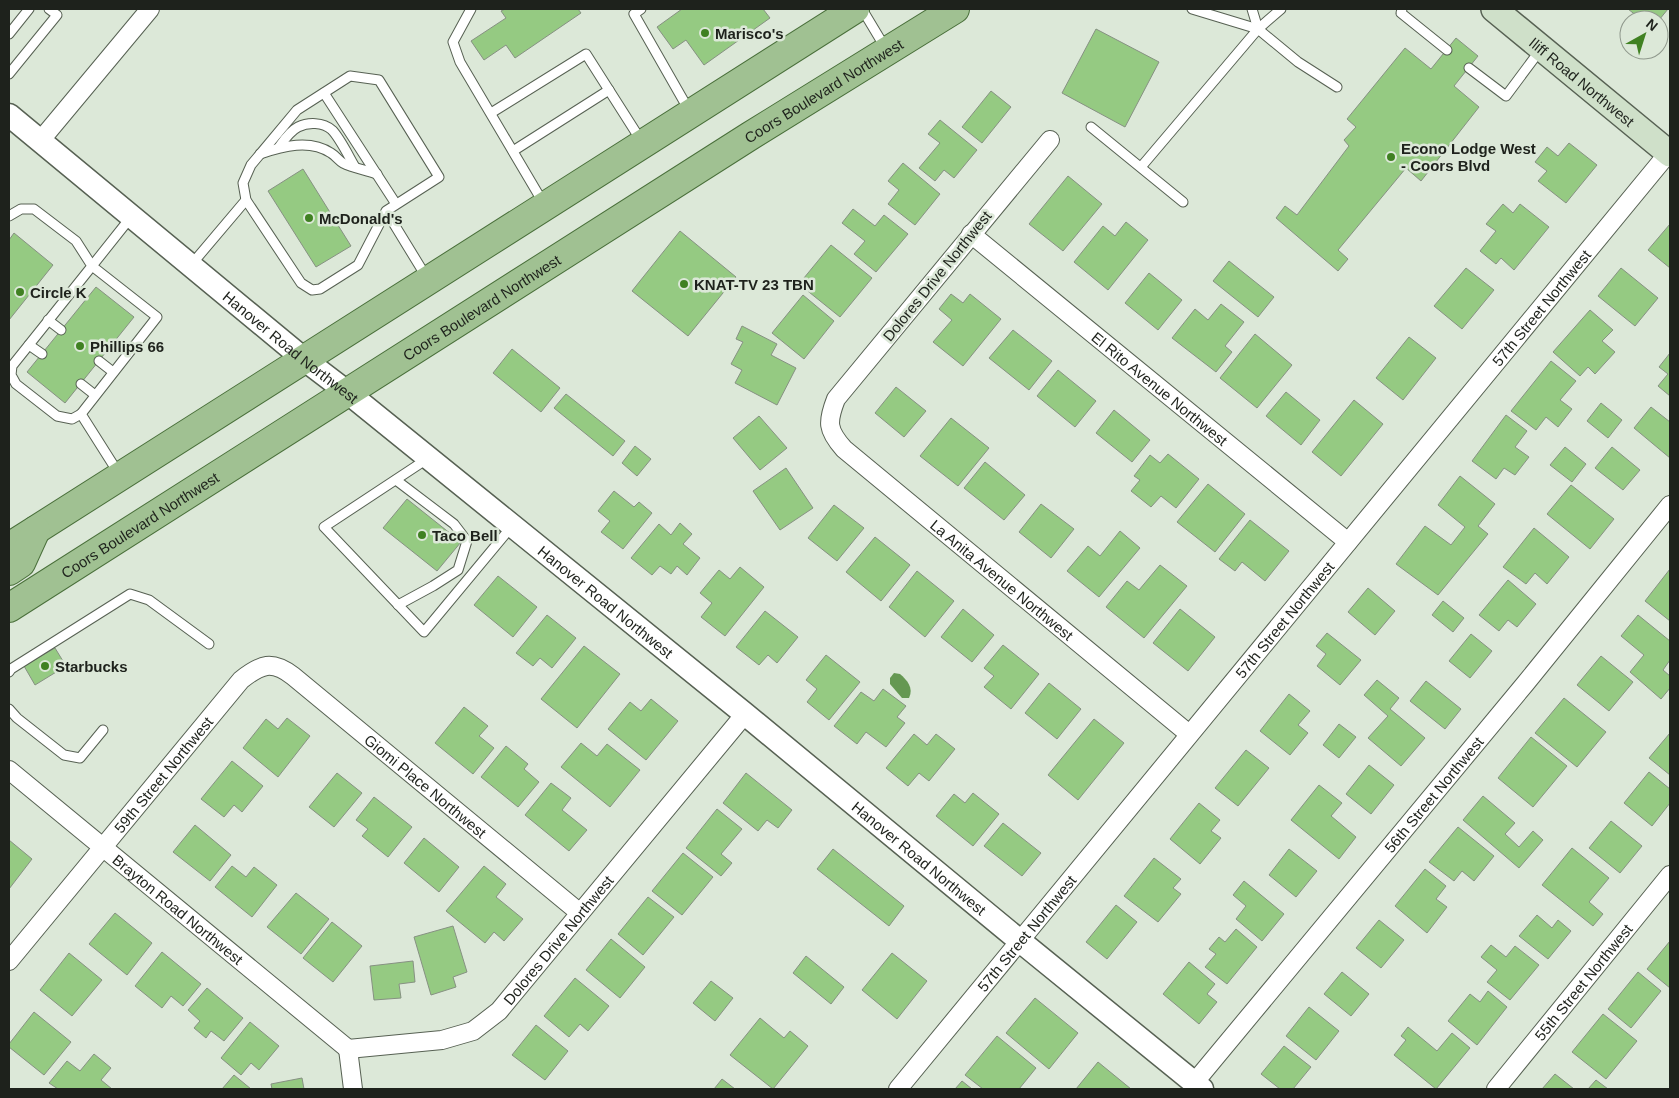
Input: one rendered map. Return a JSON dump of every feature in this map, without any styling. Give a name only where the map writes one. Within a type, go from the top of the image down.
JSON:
[{"type":"main road","points":[[9,547],[854,9]]},
{"type":"main road","name":"Coors Boulevard Northwest","points":[[9,608],[347,392],[955,9]]},
{"type":"main road","name":"Iliff Road Northwest","points":[[1494,9],[1670,152]]},
{"type":"main road","points":[[9,571],[21,563],[36,530]]},
{"type":"street","points":[[40,141],[150,9]]},
{"type":"street","name":"Hanover Road Northwest","points":[[9,116],[305,360],[745,714],[1198,1086]]},
{"type":"street","name":"Dolores Drive Northwest","points":[[830,416],[836,399],[1050,140]]},
{"type":"street","name":"57th Street Northwest","points":[[898,1089],[1670,152]]},
{"type":"street","name":"El Rito Avenue Northwest","points":[[971,234],[1348,542]]},
{"type":"street","name":"La Anita Avenue Northwest","points":[[830,416],[833,436],[844,449],[1189,734]]},
{"type":"street","name":"56th Street Northwest","points":[[1198,1086],[1670,505]]},
{"type":"street","name":"59th Street Northwest","points":[[9,961],[241,680],[252,671],[268,665]]},
{"type":"street","name":"Giomi Place Northwest","points":[[268,665],[281,667],[294,676],[580,913]]},
{"type":"street","name":"Dolores Drive Northwest","points":[[348,1049],[442,1040],[473,1030],[498,1011],[745,714]]},
{"type":"street","name":"Brayton Road Northwest","points":[[9,770],[348,1049]]},
{"type":"street","name":"55th Street Northwest","points":[[1496,1089],[1670,874]]},
{"type":"street","points":[[348,1049],[352,1089]]},
{"type":"lane","points":[[9,34],[29,9]]},
{"type":"lane","points":[[9,74],[57,15],[49,9]]},
{"type":"lane","points":[[471,9],[453,42],[460,62],[545,206]]},
{"type":"lane","points":[[862,9],[887,51]]},
{"type":"lane","points":[[1192,9],[1258,29],[1298,62],[1337,87]]},
{"type":"lane","points":[[1252,9],[1258,29]]},
{"type":"lane","points":[[1141,167],[1258,29],[1281,9]]},
{"type":"lane","points":[[1402,9],[1401,13],[1447,50]]},
{"type":"lane","points":[[635,10],[690,113]]},
{"type":"lane","points":[[1468,68],[1506,96],[1542,48]]},
{"type":"lane","points":[[490,113],[586,54],[643,144]]},
{"type":"lane","points":[[350,76],[378,80],[439,177],[386,211],[358,265],[320,289],[312,290],[301,283],[246,200],[243,183],[251,165],[296,110],[324,93],[350,76]]},
{"type":"lane","points":[[513,151],[609,90]]},
{"type":"lane","points":[[324,93],[396,204]]},
{"type":"lane","points":[[279,147],[288,135],[298,127],[314,123],[324,125],[332,130],[355,167]]},
{"type":"lane","points":[[1091,127],[1183,202]]},
{"type":"lane","points":[[260,154],[279,147],[293,145],[321,148],[332,154],[342,163],[377,174]]},
{"type":"lane","points":[[191,266],[246,200]]},
{"type":"lane","points":[[9,216],[21,209],[34,209],[76,241],[92,266],[157,318],[80,414],[72,419],[57,416],[16,384],[11,375],[10,365],[29,345],[48,320],[92,266],[131,217]]},
{"type":"lane","points":[[386,211],[428,281]]},
{"type":"lane","points":[[48,320],[61,330]]},
{"type":"lane","points":[[29,345],[42,354]]},
{"type":"lane","points":[[99,360],[114,372]]},
{"type":"lane","points":[[80,384],[95,395]]},
{"type":"lane","points":[[80,414],[120,476]]},
{"type":"lane","points":[[429,458],[324,527],[424,632],[512,526]]},
{"type":"lane","points":[[396,480],[454,524],[467,541],[458,570],[398,605]]},
{"type":"lane","points":[[9,672],[130,594],[149,600],[209,644]]},
{"type":"lane","points":[[9,709],[16,718],[64,755],[80,758],[103,730]]},
{"type":"shaded area","points":[[894,673],[900,674],[909,684],[911,691],[909,698],[902,698],[890,684],[890,678]]},
{"type":"building","points":[[505,9],[578,9],[581,13],[515,58],[506,45],[484,60],[471,41],[506,18],[501,11]]},
{"type":"building","name":"Marisco's","points":[[682,9],[763,9],[770,18],[704,65],[686,40],[673,49],[657,27]]},
{"type":"building","points":[[1628,9],[1668,9],[1667,10]]},
{"type":"building","points":[[1096,29],[1159,62],[1125,127],[1062,93]]},
{"type":"building","name":"Econo Lodge West - Coors Blvd","points":[[1456,38],[1478,56],[1454,86],[1479,107],[1421,181],[1406,168],[1338,250],[1348,259],[1338,271],[1276,218],[1285,206],[1297,215],[1349,146],[1344,140],[1356,127],[1347,119],[1405,48],[1431,69]]},
{"type":"building","points":[[991,91],[1011,107],[982,143],[962,127]]},
{"type":"building","points":[[940,120],[977,150],[954,178],[944,170],[935,181],[919,168],[940,143],[928,134]]},
{"type":"building","points":[[1569,143],[1597,165],[1566,203],[1538,181],[1547,171],[1535,162],[1547,147],[1558,156]]},
{"type":"building","points":[[903,163],[940,194],[915,225],[888,204],[899,190],[888,181]]},
{"type":"building","name":"McDonald's","points":[[303,169],[351,246],[316,267],[268,191]]},
{"type":"building","points":[[1068,176],[1102,204],[1063,251],[1029,224]]},
{"type":"building","points":[[1503,204],[1513,213],[1520,204],[1549,227],[1514,270],[1501,258],[1496,264],[1480,251],[1496,231],[1486,224]]},
{"type":"building","points":[[853,209],[875,226],[884,215],[908,234],[876,272],[854,254],[865,241],[842,223]]},
{"type":"building","points":[[1126,222],[1148,240],[1108,290],[1074,262],[1103,226],[1115,236]]},
{"type":"building","points":[[1670,224],[1670,268],[1648,250]]},
{"type":"building","name":"KNAT-TV 23 TBN","points":[[680,231],[736,277],[688,336],[632,291]]},
{"type":"building","name":"Circle K","points":[[14,233],[53,265],[9,320],[9,240]]},
{"type":"building","points":[[831,245],[872,278],[840,317],[799,284]]},
{"type":"building","points":[[1229,261],[1274,297],[1258,317],[1213,281]]},
{"type":"building","points":[[1466,268],[1494,290],[1462,329],[1434,306]]},
{"type":"building","points":[[1621,268],[1658,298],[1635,326],[1598,296]]},
{"type":"building","points":[[1149,273],[1182,300],[1158,330],[1125,303]]},
{"type":"building","name":"Phillips 66","points":[[96,287],[134,317],[65,403],[27,372]]},
{"type":"building","points":[[951,294],[963,303],[970,294],[1001,319],[963,366],[933,342],[952,320],[939,309]]},
{"type":"building","points":[[803,295],[834,321],[804,359],[772,333]]},
{"type":"building","points":[[1221,304],[1244,322],[1225,346],[1232,352],[1216,372],[1172,338],[1195,309],[1208,320]]},
{"type":"building","points":[[1590,310],[1613,330],[1602,341],[1615,352],[1595,374],[1588,367],[1580,376],[1553,352]]},
{"type":"building","points":[[742,326],[777,344],[771,355],[796,368],[777,405],[735,383],[742,370],[731,364],[743,342],[736,339]]},
{"type":"building","points":[[1013,330],[1052,361],[1029,390],[989,358]]},
{"type":"building","points":[[1255,334],[1292,365],[1257,408],[1220,378]]},
{"type":"building","points":[[1409,337],[1436,358],[1403,400],[1376,378]]},
{"type":"building","points":[[512,349],[560,388],[541,412],[493,373]]},
{"type":"building","points":[[1670,353],[1670,396],[1658,386],[1668,374],[1659,367]]},
{"type":"building","points":[[1551,361],[1576,381],[1560,400],[1572,409],[1558,427],[1546,417],[1536,430],[1511,411]]},
{"type":"building","points":[[1058,370],[1096,401],[1075,427],[1037,396]]},
{"type":"building","points":[[896,387],[926,411],[904,437],[875,413]]},
{"type":"building","points":[[1286,392],[1320,420],[1301,445],[1266,416]]},
{"type":"building","points":[[566,394],[625,441],[613,456],[554,408]]},
{"type":"building","points":[[1354,400],[1383,424],[1341,476],[1312,452]]},
{"type":"building","points":[[1601,403],[1622,420],[1608,438],[1587,421]]},
{"type":"building","points":[[1651,407],[1670,422],[1670,458],[1634,428]]},
{"type":"building","points":[[1114,410],[1150,440],[1132,462],[1096,433]]},
{"type":"building","points":[[1506,415],[1527,431],[1515,447],[1529,457],[1515,475],[1504,468],[1496,479],[1472,461]]},
{"type":"building","points":[[759,416],[787,448],[760,470],[733,438]]},
{"type":"building","points":[[951,418],[989,448],[958,486],[920,456]]},
{"type":"building","points":[[635,446],[651,459],[637,476],[622,463]]},
{"type":"building","points":[[1565,447],[1586,464],[1572,482],[1550,465]]},
{"type":"building","points":[[1612,447],[1640,470],[1623,490],[1595,468]]},
{"type":"building","points":[[1168,454],[1199,479],[1176,508],[1161,496],[1151,507],[1131,491],[1140,480],[1134,476],[1150,455],[1160,463]]},
{"type":"building","points":[[985,462],[1025,495],[1004,520],[964,488]]},
{"type":"building","points":[[786,468],[813,508],[780,530],[753,491]]},
{"type":"building","points":[[1460,476],[1495,504],[1478,526],[1488,534],[1438,595],[1396,564],[1425,526],[1451,545],[1465,527],[1438,505]]},
{"type":"building","points":[[1208,484],[1245,514],[1215,552],[1177,522]]},
{"type":"building","points":[[1571,485],[1614,519],[1590,549],[1547,514]]},
{"type":"building","points":[[614,491],[634,507],[639,502],[652,513],[623,549],[601,532],[610,521],[598,511]]},
{"type":"building","name":"Taco Bell","points":[[407,499],[461,542],[437,571],[383,528]]},
{"type":"building","points":[[1041,504],[1074,529],[1051,558],[1019,532]]},
{"type":"building","points":[[834,505],[864,528],[837,561],[808,538]]},
{"type":"building","points":[[1250,520],[1289,551],[1265,581],[1242,562],[1235,571],[1219,559]]},
{"type":"building","points":[[680,523],[692,534],[683,544],[700,558],[687,575],[677,566],[671,574],[660,566],[652,575],[631,558],[659,524],[671,535]]},
{"type":"building","points":[[1534,528],[1569,557],[1547,584],[1535,573],[1526,584],[1503,567]]},
{"type":"building","points":[[1120,531],[1140,548],[1099,597],[1067,571],[1088,546],[1100,556]]},
{"type":"building","points":[[875,537],[910,565],[881,601],[846,572]]},
{"type":"building","points":[[1160,565],[1187,586],[1144,638],[1106,607],[1127,581],[1139,590]]},
{"type":"building","points":[[740,567],[764,587],[725,636],[701,617],[712,603],[700,593],[719,570],[730,579]]},
{"type":"building","points":[[1670,569],[1670,621],[1645,601]]},
{"type":"building","points":[[917,571],[954,601],[925,637],[889,607]]},
{"type":"building","points":[[498,576],[537,607],[513,637],[474,605]]},
{"type":"building","points":[[1508,580],[1536,604],[1517,627],[1508,620],[1499,631],[1479,615]]},
{"type":"building","points":[[1368,588],[1395,611],[1375,635],[1348,612]]},
{"type":"building","points":[[1443,601],[1464,618],[1453,632],[1432,615]]},
{"type":"building","points":[[963,609],[994,635],[972,662],[941,637]]},
{"type":"building","points":[[1180,609],[1215,637],[1188,671],[1153,643]]},
{"type":"building","points":[[765,611],[798,637],[777,663],[768,655],[759,665],[736,647]]},
{"type":"building","points":[[547,615],[576,638],[552,668],[540,658],[533,666],[516,653]]},
{"type":"building","points":[[1638,615],[1670,641],[1670,660],[1663,670],[1670,676],[1670,688],[1661,699],[1630,672],[1644,655],[1621,636]]},
{"type":"building","points":[[1327,633],[1361,660],[1340,685],[1317,666],[1326,654],[1316,646]]},
{"type":"building","points":[[1471,634],[1492,651],[1470,678],[1449,661]]},
{"type":"building","points":[[1003,645],[1039,674],[1011,709],[984,687],[994,676],[984,668]]},
{"type":"building","points":[[584,646],[620,674],[577,728],[541,699]]},
{"type":"building","name":"Starbucks","points":[[55,648],[66,666],[35,685],[24,666]]},
{"type":"building","points":[[826,655],[860,682],[829,720],[807,702],[817,689],[806,680]]},
{"type":"building","points":[[1601,656],[1633,682],[1609,711],[1577,685]]},
{"type":"building","points":[[1377,680],[1399,698],[1390,709],[1425,738],[1401,766],[1368,738],[1388,716],[1364,695]]},
{"type":"building","points":[[1426,681],[1461,709],[1445,729],[1410,701]]},
{"type":"building","points":[[1049,683],[1081,709],[1057,739],[1025,713]]},
{"type":"building","points":[[883,689],[906,706],[897,717],[905,723],[886,747],[866,732],[857,744],[834,726],[861,692],[874,701]]},
{"type":"building","points":[[1289,694],[1310,711],[1298,725],[1308,733],[1290,755],[1260,731]]},
{"type":"building","points":[[1564,698],[1606,732],[1577,767],[1535,733]]},
{"type":"building","points":[[651,699],[678,721],[646,760],[608,729],[630,702],[641,711]]},
{"type":"building","points":[[464,707],[488,726],[479,736],[494,748],[473,774],[435,743]]},
{"type":"building","points":[[287,718],[310,736],[278,777],[243,748],[266,719],[278,729]]},
{"type":"building","points":[[1094,719],[1124,743],[1078,800],[1048,775]]},
{"type":"building","points":[[1339,724],[1356,737],[1339,758],[1323,745]]},
{"type":"building","points":[[1670,733],[1670,775],[1649,758]]},
{"type":"building","points":[[914,734],[927,745],[936,734],[955,749],[929,781],[919,773],[908,786],[886,768]]},
{"type":"building","points":[[1531,737],[1567,766],[1533,807],[1498,778]]},
{"type":"building","points":[[581,743],[597,756],[607,744],[640,770],[610,807],[561,767]]},
{"type":"building","points":[[506,746],[528,764],[524,769],[539,782],[518,807],[481,777]]},
{"type":"building","points":[[1246,750],[1269,768],[1238,806],[1215,788]]},
{"type":"building","points":[[232,761],[263,786],[242,812],[234,805],[224,817],[201,799]]},
{"type":"building","points":[[1369,765],[1394,785],[1371,814],[1346,794]]},
{"type":"building","points":[[1649,772],[1670,789],[1670,803],[1652,826],[1624,803]]},
{"type":"building","points":[[337,773],[362,793],[334,827],[309,807]]},
{"type":"building","points":[[746,773],[792,810],[778,828],[767,820],[758,831],[723,803]]},
{"type":"building","points":[[551,783],[571,798],[562,810],[587,830],[569,851],[525,815]]},
{"type":"building","points":[[1319,785],[1342,803],[1331,816],[1356,837],[1339,859],[1291,820]]},
{"type":"building","points":[[973,793],[999,814],[973,846],[936,816],[954,794],[965,803]]},
{"type":"building","points":[[1483,796],[1515,823],[1505,834],[1519,847],[1533,831],[1543,840],[1519,868],[1463,820]]},
{"type":"building","points":[[374,797],[412,827],[388,857],[362,836],[368,829],[356,820]]},
{"type":"building","points":[[1199,803],[1220,820],[1211,831],[1221,838],[1200,864],[1170,839]]},
{"type":"building","points":[[717,809],[742,829],[721,854],[732,863],[721,876],[686,848]]},
{"type":"building","points":[[1611,821],[1642,846],[1620,873],[1589,848]]},
{"type":"building","points":[[1003,823],[1041,853],[1022,876],[984,846]]},
{"type":"building","points":[[195,825],[231,855],[210,881],[173,852]]},
{"type":"building","points":[[1458,827],[1494,856],[1474,881],[1462,871],[1454,881],[1429,862]]},
{"type":"building","points":[[424,838],[459,867],[439,892],[404,863]]},
{"type":"building","points":[[9,840],[32,859],[9,889]]},
{"type":"building","points":[[1572,848],[1609,878],[1589,902],[1603,914],[1593,926],[1542,885]]},
{"type":"building","points":[[833,849],[904,906],[889,926],[817,869]]},
{"type":"building","points":[[1289,849],[1317,871],[1296,897],[1269,875]]},
{"type":"building","points":[[683,853],[713,877],[682,915],[652,891]]},
{"type":"building","points":[[1154,858],[1181,879],[1173,888],[1181,894],[1158,922],[1124,896]]},
{"type":"building","points":[[232,866],[246,877],[254,867],[277,885],[252,917],[215,887]]},
{"type":"building","points":[[484,866],[506,884],[496,897],[523,919],[504,941],[494,932],[485,943],[446,911]]},
{"type":"building","points":[[1425,869],[1446,886],[1436,899],[1447,907],[1427,933],[1395,906]]},
{"type":"building","points":[[1244,881],[1284,914],[1262,941],[1236,919],[1246,906],[1233,895]]},
{"type":"building","points":[[296,893],[329,919],[301,954],[267,927]]},
{"type":"building","points":[[648,897],[674,917],[643,955],[618,934]]},
{"type":"building","points":[[1116,905],[1137,922],[1107,959],[1086,942]]},
{"type":"building","points":[[115,913],[152,943],[127,975],[89,944]]},
{"type":"building","points":[[1537,915],[1552,928],[1558,920],[1571,931],[1548,959],[1519,936]]},
{"type":"building","points":[[1379,920],[1404,940],[1381,968],[1356,948]]},
{"type":"building","points":[[332,922],[362,946],[333,982],[303,958]]},
{"type":"building","points":[[453,926],[467,972],[453,977],[456,987],[431,995],[414,937]]},
{"type":"building","points":[[1236,929],[1257,947],[1227,984],[1205,967],[1216,954],[1209,949],[1219,937],[1225,942]]},
{"type":"building","points":[[611,939],[645,967],[620,998],[586,970]]},
{"type":"building","points":[[1670,941],[1670,988],[1647,969]]},
{"type":"building","points":[[1491,945],[1506,957],[1515,946],[1539,965],[1510,1000],[1487,982],[1497,970],[1481,957]]},
{"type":"building","points":[[162,952],[201,984],[183,1006],[171,996],[162,1008],[135,986]]},
{"type":"building","points":[[69,953],[102,980],[72,1016],[40,990]]},
{"type":"building","points":[[892,953],[927,981],[897,1019],[862,990]]},
{"type":"building","points":[[806,956],[844,987],[831,1004],[793,973]]},
{"type":"building","points":[[413,961],[415,982],[399,984],[401,998],[374,1000],[370,966]]},
{"type":"building","points":[[1189,962],[1215,984],[1207,994],[1217,1002],[1199,1024],[1163,994]]},
{"type":"building","points":[[1342,972],[1369,994],[1351,1016],[1324,994]]},
{"type":"building","points":[[1638,972],[1661,991],[1631,1028],[1608,1009]]},
{"type":"building","points":[[575,978],[609,1006],[588,1031],[580,1024],[569,1037],[544,1016]]},
{"type":"building","points":[[711,981],[733,998],[715,1021],[693,1003]]},
{"type":"building","points":[[207,988],[243,1018],[224,1041],[211,1031],[206,1038],[194,1028],[200,1021],[188,1010]]},
{"type":"building","points":[[1488,991],[1507,1007],[1477,1045],[1448,1021],[1470,994],[1480,1002]]},
{"type":"building","points":[[1035,998],[1078,1033],[1049,1069],[1006,1033]]},
{"type":"building","points":[[1309,1007],[1339,1031],[1316,1060],[1286,1036]]},
{"type":"building","points":[[34,1012],[71,1042],[44,1075],[9,1047],[9,1044]]},
{"type":"building","points":[[1603,1014],[1637,1041],[1606,1079],[1572,1052]]},
{"type":"building","points":[[760,1018],[784,1038],[790,1031],[808,1046],[773,1089],[730,1055]]},
{"type":"building","points":[[250,1022],[279,1046],[259,1070],[251,1063],[241,1075],[221,1058]]},
{"type":"building","points":[[536,1025],[568,1051],[545,1080],[512,1055]]},
{"type":"building","points":[[1408,1027],[1437,1051],[1452,1033],[1470,1048],[1436,1089],[1394,1055],[1406,1040],[1401,1036]]},
{"type":"building","points":[[997,1036],[1036,1068],[1019,1089],[983,1089],[965,1075]]},
{"type":"building","points":[[1284,1046],[1311,1067],[1293,1089],[1280,1089],[1261,1074]]},
{"type":"building","points":[[94,1054],[111,1068],[101,1080],[112,1089],[58,1089],[49,1083],[67,1061],[80,1071]]},
{"type":"building","points":[[1098,1062],[1131,1089],[1076,1089]]},
{"type":"building","points":[[1555,1074],[1574,1089],[1542,1089]]},
{"type":"building","points":[[234,1075],[251,1089],[222,1089]]},
{"type":"building","points":[[302,1078],[304,1089],[272,1089],[271,1084]]},
{"type":"building","points":[[722,1079],[735,1089],[714,1089]]},
{"type":"building","points":[[1596,1080],[1608,1089],[1588,1089]]},
{"type":"building","points":[[962,1081],[972,1089],[955,1089]]},
{"type":"place","name":"Marisco's","points":[[705,33]]},
{"type":"place","name":"Econo Lodge West - Coors Blvd","points":[[1391,157]]},
{"type":"place","name":"McDonald's","points":[[309,218]]},
{"type":"place","name":"KNAT-TV 23 TBN","points":[[684,284]]},
{"type":"place","name":"Circle K","points":[[20,292]]},
{"type":"place","name":"Phillips 66","points":[[80,346]]},
{"type":"place","name":"Taco Bell","points":[[422,535]]},
{"type":"place","name":"Starbucks","points":[[45,666]]}]
